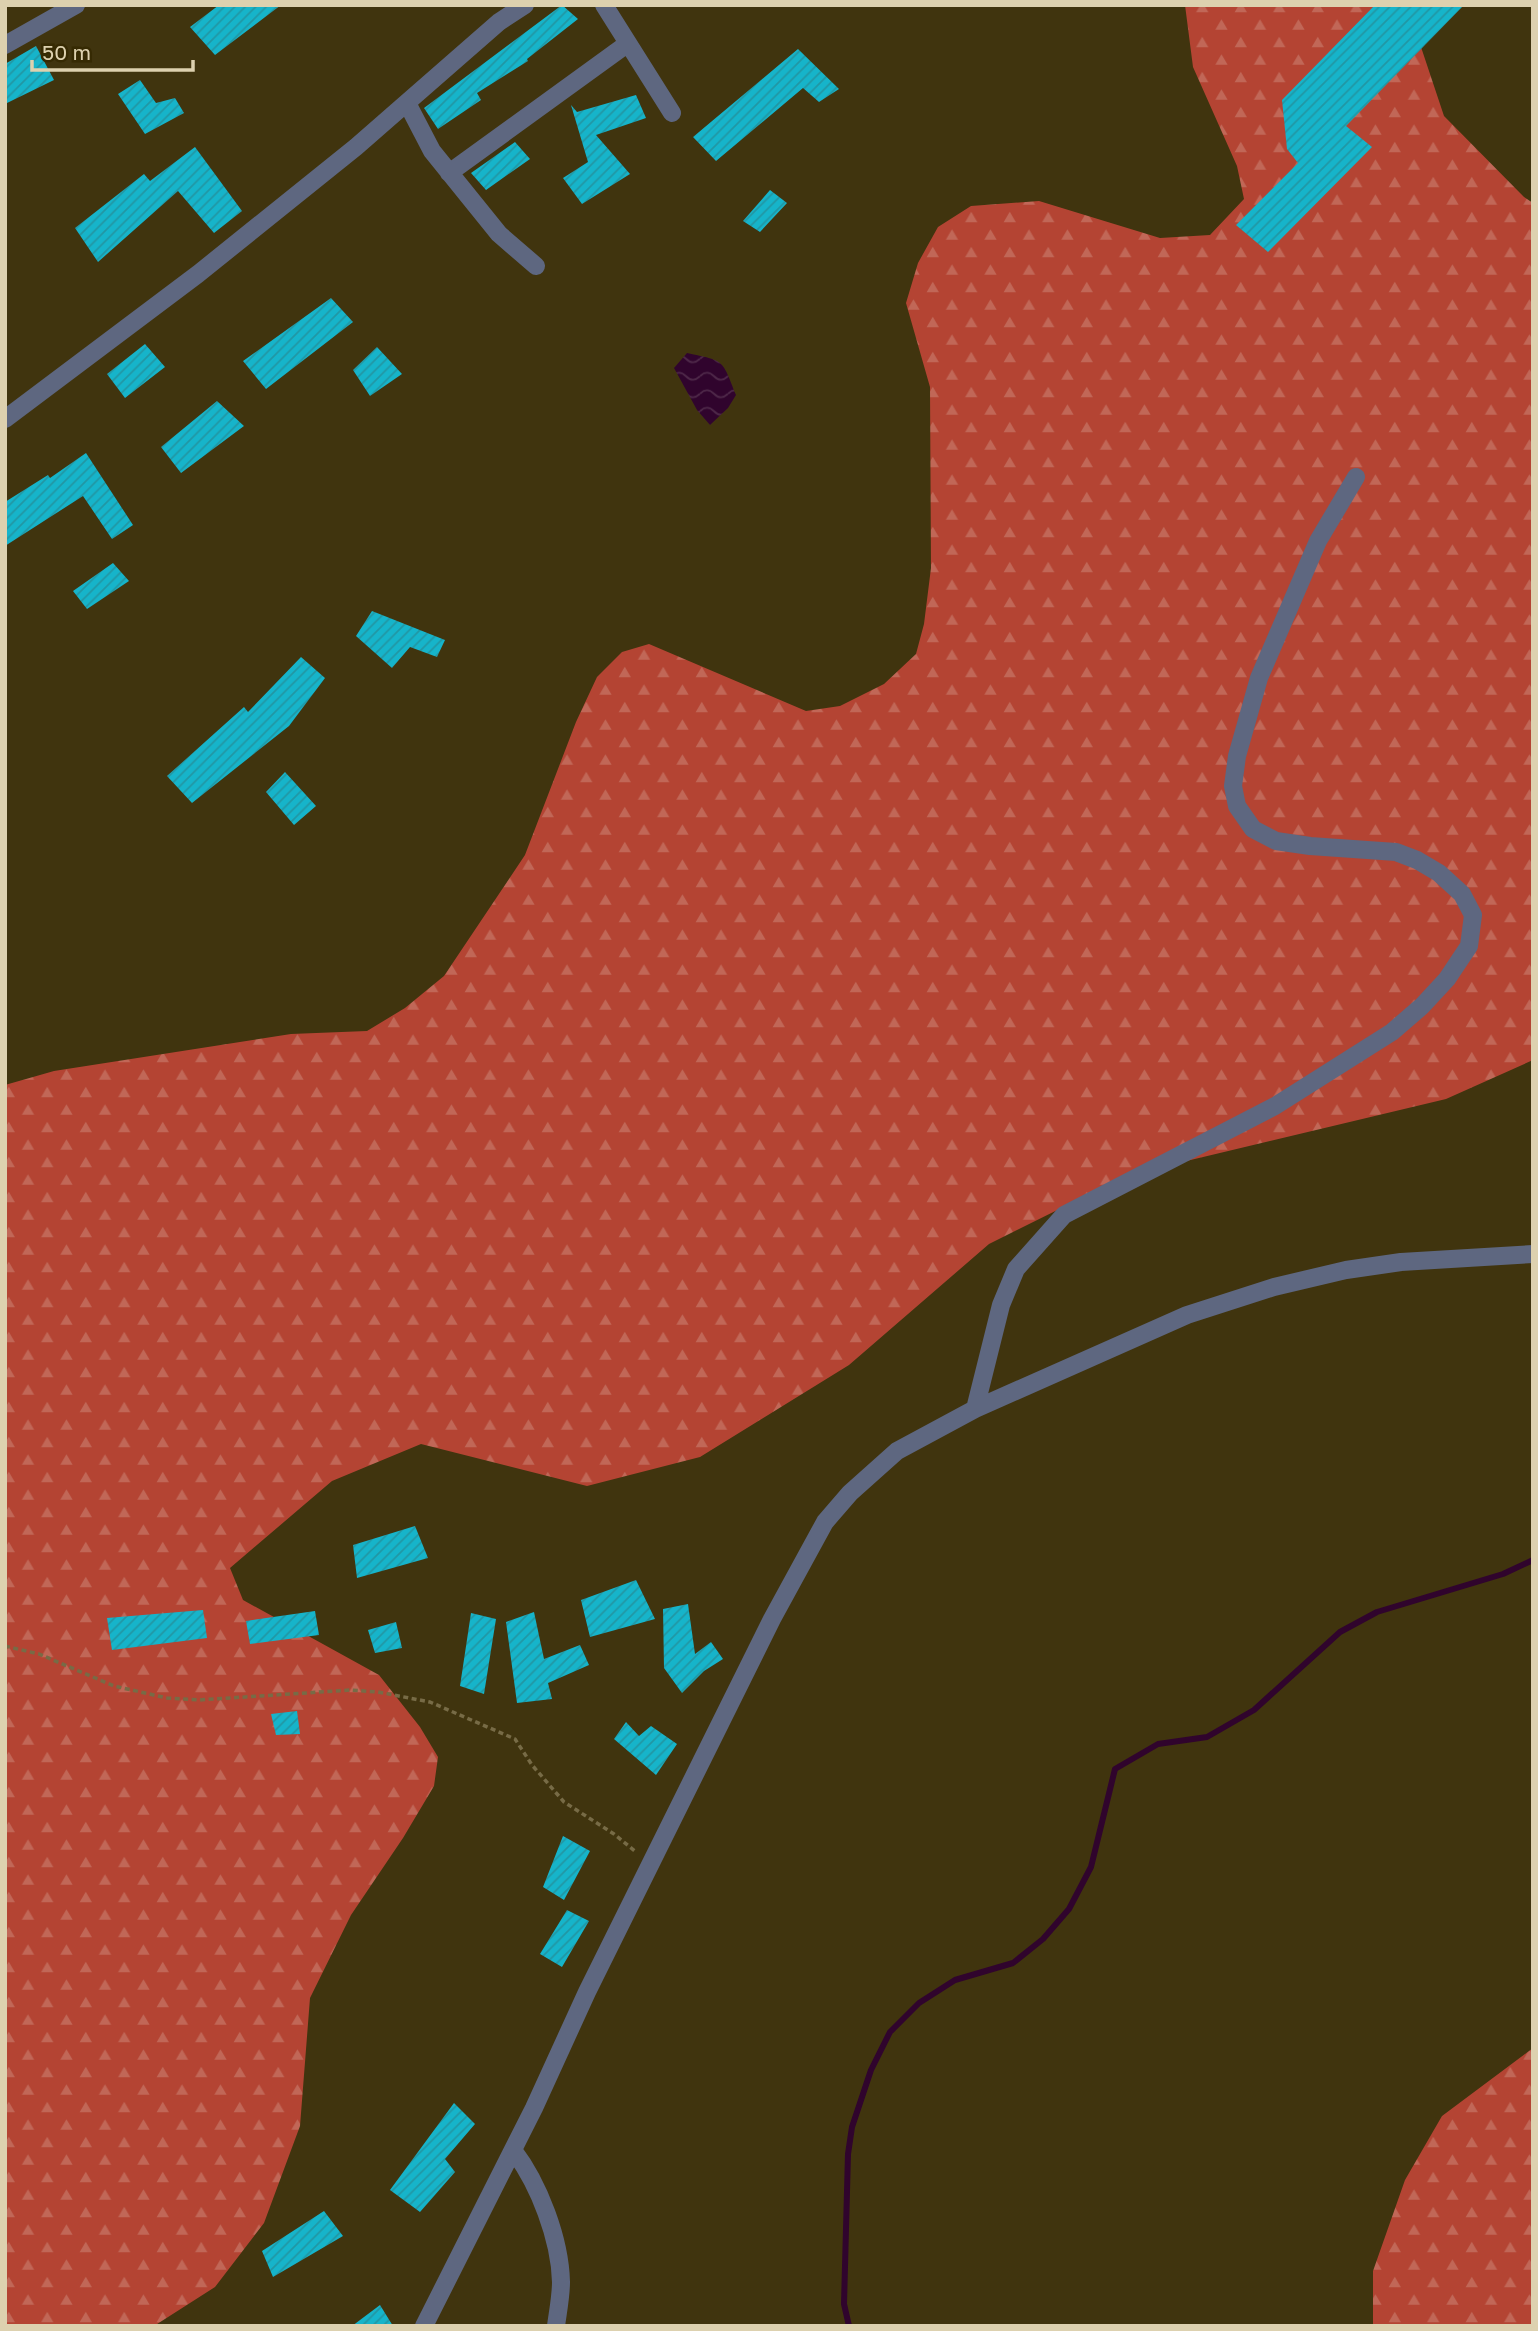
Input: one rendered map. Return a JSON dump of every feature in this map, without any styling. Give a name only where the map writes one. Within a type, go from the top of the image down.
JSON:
[{"type":"street","points":[[5,45],[76,5]]},
{"type":"street","points":[[5,419],[198,274],[356,147],[499,22],[524,5]]},
{"type":"street","points":[[604,5],[626,44],[672,113]]},
{"type":"street","points":[[449,173],[626,44]]},
{"type":"street","points":[[407,103],[432,151],[449,173],[499,234],[536,266]]},
{"type":"street","points":[[975,1409],[1001,1306],[1016,1269],[1064,1215],[1275,1106],[1392,1032],[1447,979],[1469,946],[1473,915],[1462,894],[1439,873],[1396,852],[1276,841],[1253,829],[1237,806],[1233,786],[1237,756],[1259,678],[1318,541],[1356,477]]},
{"type":"street","points":[[425,2326],[772,1619],[825,1522],[849,1493],[897,1451],[975,1409],[1187,1315],[1274,1287],[1346,1270],[1401,1262],[1533,1254]]},
{"type":"street","points":[[513,2150],[526,2167],[558,2249],[561,2283],[556,2326]]},
{"type":"path","points":[[5,1646],[39,1654],[114,1686],[167,1698],[199,1700],[351,1690],[379,1692],[430,1702],[515,1740],[532,1765],[564,1802],[614,1833],[651,1865]]},
{"type":"green space","points":[[1185,5],[1407,5],[1444,116],[1533,203],[1533,1060],[1446,1099],[1128,1175],[989,1244],[849,1365],[700,1457],[587,1486],[421,1444],[332,1481],[230,1568],[243,1600],[379,1675],[420,1727],[438,1757],[434,1786],[351,1915],[310,1998],[300,2126],[264,2223],[215,2287],[154,2326],[5,2326],[5,1085],[54,1071],[291,1034],[367,1031],[405,1008],[444,976],[525,855],[576,722],[597,677],[622,652],[649,644],[806,711],[840,706],[884,684],[916,654],[924,624],[931,568],[930,387],[906,303],[918,263],[938,227],[971,206],[1039,201],[1160,238],[1210,235],[1244,199],[1237,166],[1193,67]]},
{"type":"green space","points":[[1533,2048],[1533,2326],[1373,2326],[1373,2271],[1405,2180],[1442,2116]]},
{"type":"water","points":[[687,353],[716,360],[728,374],[736,395],[728,408],[710,425],[697,410],[674,368]]},
{"type":"building","points":[[219,5],[281,5],[215,55],[190,27]]},
{"type":"building","points":[[562,5],[578,19],[527,59],[528,61],[477,93],[481,100],[438,129],[424,108]]},
{"type":"building","points":[[1375,5],[1464,5],[1346,126],[1372,147],[1268,252],[1236,225],[1298,163],[1287,149],[1282,100]]},
{"type":"building","points":[[36,46],[54,80],[5,104],[5,64]]},
{"type":"building","points":[[798,49],[839,89],[819,102],[803,88],[716,161],[693,137]]},
{"type":"building","points":[[140,80],[156,103],[175,98],[184,113],[145,134],[118,94]]},
{"type":"building","points":[[636,95],[646,118],[596,135],[630,174],[582,204],[563,178],[588,162],[571,105],[577,112]]},
{"type":"building","points":[[515,142],[530,159],[486,190],[471,173]]},
{"type":"building","points":[[195,147],[242,211],[214,233],[178,191],[98,262],[75,228],[144,174],[150,181]]},
{"type":"building","points":[[770,190],[787,203],[760,232],[743,221]]},
{"type":"building","points":[[331,298],[353,322],[266,389],[243,361]]},
{"type":"building","points":[[145,344],[165,367],[125,398],[107,374]]},
{"type":"building","points":[[377,347],[402,374],[370,396],[353,370]]},
{"type":"building","points":[[217,401],[244,426],[181,473],[161,447]]},
{"type":"building","points":[[86,453],[133,525],[112,539],[83,496],[5,546],[5,502],[48,475],[50,478]]},
{"type":"building","points":[[113,563],[129,581],[87,609],[73,591]]},
{"type":"building","points":[[372,611],[445,640],[437,657],[410,647],[392,668],[356,636]]},
{"type":"building","points":[[301,657],[325,678],[289,726],[192,803],[167,776],[244,707],[248,712]]},
{"type":"building","points":[[285,772],[316,806],[294,825],[266,792]]},
{"type":"building","points":[[415,1526],[428,1558],[357,1578],[353,1545]]},
{"type":"building","points":[[636,1580],[655,1619],[590,1637],[581,1600]]},
{"type":"building","points":[[688,1604],[695,1654],[711,1642],[723,1659],[704,1671],[682,1693],[664,1668],[663,1609]]},
{"type":"building","points":[[203,1610],[207,1638],[112,1650],[107,1618]]},
{"type":"building","points":[[315,1611],[319,1635],[250,1644],[246,1621]]},
{"type":"building","points":[[534,1612],[544,1659],[580,1645],[589,1665],[548,1683],[552,1699],[517,1703],[506,1622]]},
{"type":"building","points":[[471,1613],[496,1619],[484,1694],[460,1686]]},
{"type":"building","points":[[396,1622],[402,1648],[375,1653],[368,1630]]},
{"type":"building","points":[[297,1711],[300,1734],[276,1735],[271,1714]]},
{"type":"building","points":[[626,1722],[639,1736],[651,1726],[677,1744],[656,1775],[614,1739]]},
{"type":"building","points":[[563,1836],[590,1851],[564,1900],[543,1887]]},
{"type":"building","points":[[567,1910],[589,1921],[562,1967],[540,1954]]},
{"type":"building","points":[[454,2103],[475,2124],[445,2159],[455,2172],[420,2212],[390,2190]]},
{"type":"building","points":[[324,2211],[343,2236],[273,2277],[262,2251]]},
{"type":"building","points":[[380,2305],[393,2326],[352,2326]]},
{"type":"waterway","points":[[849,2326],[844,2304],[848,2154],[852,2127],[871,2070],[890,2032],[919,2003],[955,1980],[1013,1963],[1043,1939],[1069,1909],[1091,1867],[1115,1769],[1158,1744],[1207,1737],[1254,1710],[1340,1632],[1377,1612],[1503,1574],[1533,1560]]}]
